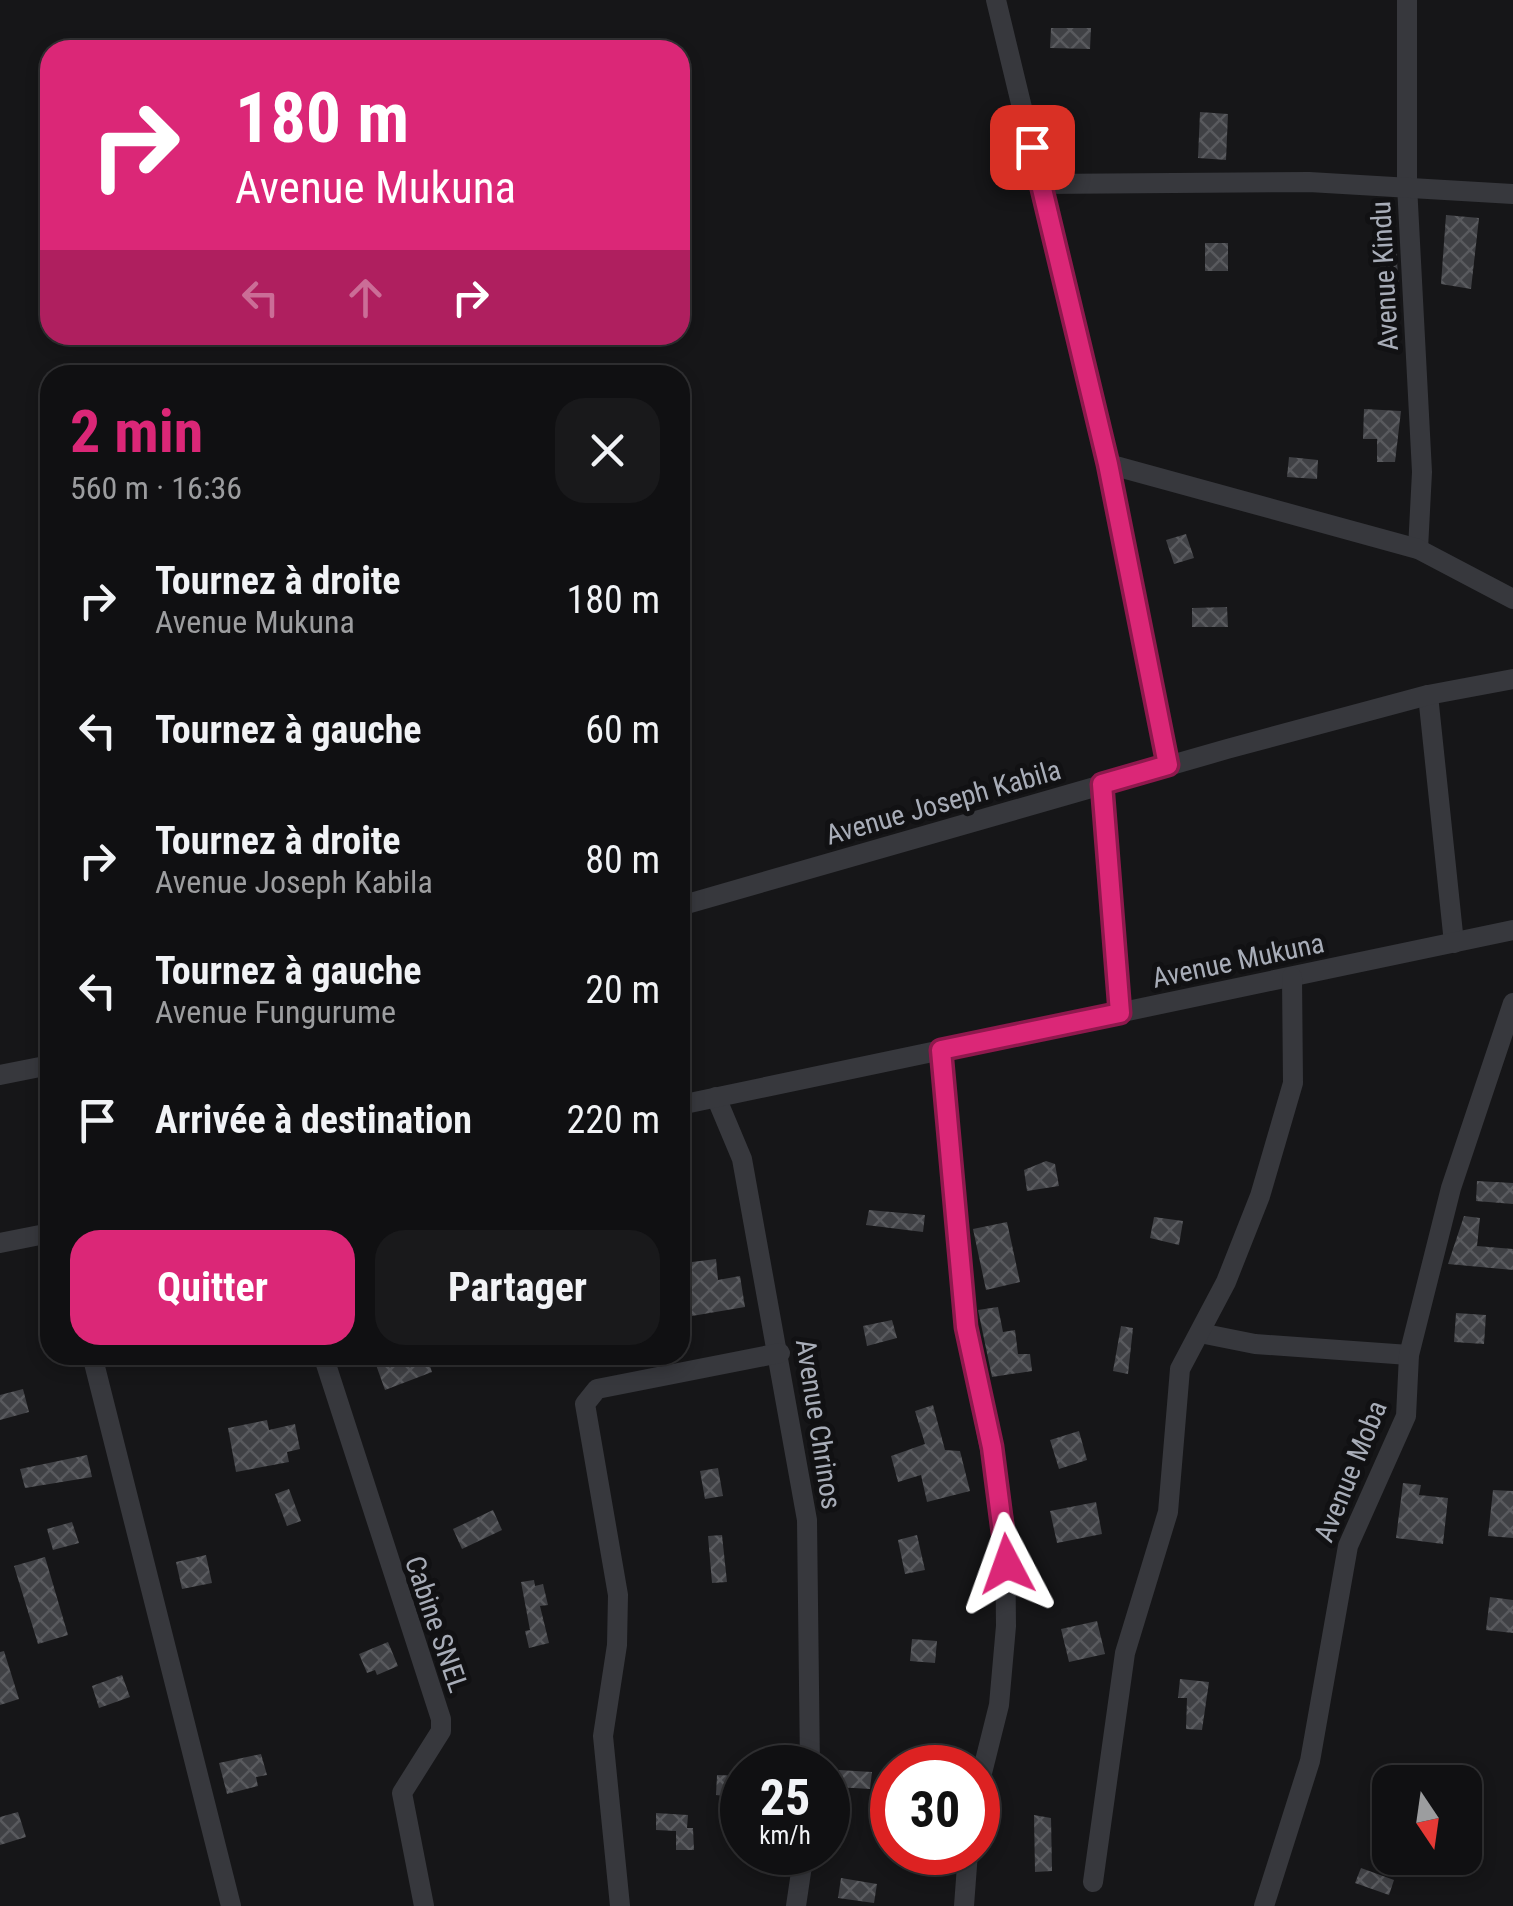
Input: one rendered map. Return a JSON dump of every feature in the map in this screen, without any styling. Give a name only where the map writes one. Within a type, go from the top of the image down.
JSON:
[{"type":"street","points":[[996,0],[1108,464],[1168,765]]},
{"type":"street","name":"Avenue Kindu","points":[[1406,0],[1407,185],[1422,472],[1418,549]]},
{"type":"street","points":[[1041,184],[1407,185],[1513,194]]},
{"type":"street","points":[[1108,464],[1418,549],[1513,599]]},
{"type":"street","name":"Avenue Joseph Kabila","points":[[690,903],[1428,694],[1513,680]]},
{"type":"street","points":[[1428,694],[1454,943]]},
{"type":"street","points":[[1102,784],[1120,1013]]},
{"type":"street","name":"Avenue Mukuna","points":[[690,1103],[1513,930]]},
{"type":"street","points":[[1094,1882],[1125,1653],[1168,1512],[1180,1369],[1200,1333],[1260,1196],[1293,1082],[1292,977]]},
{"type":"street","name":"Avenue Moba","points":[[1264,1906],[1310,1761],[1348,1546],[1406,1416],[1409,1354],[1466,1135],[1513,1003]]},
{"type":"street","points":[[941,1050],[966,1327],[1005,1526],[1006,1626],[999,1705],[989,1745]]},
{"type":"street","points":[[0,1075],[40,1067]]},
{"type":"street","name":"Avenue Chrinos","points":[[716,1097],[742,1159],[780,1353],[807,1520],[810,1745]]},
{"type":"street","points":[[0,1243],[40,1235]]},
{"type":"street","points":[[1200,1333],[1272,1345],[1409,1354]]},
{"type":"street","points":[[620,1906],[603,1736],[617,1645],[618,1595],[584,1404],[597,1389],[780,1353]]},
{"type":"street","points":[[95,1365],[231,1906]]},
{"type":"street","name":"Cabine SNEL","points":[[325,1365],[441,1720],[441,1730],[402,1793],[424,1906]]},
{"type":"street","points":[[796,1906],[801,1875]]},
{"type":"street","points":[[964,1906],[966,1875]]},
{"type":"building","points":[[1051,28],[1091,28],[1090,49],[1050,48]]},
{"type":"building","points":[[1200,112],[1228,114],[1226,160],[1198,158]]},
{"type":"building","points":[[1378,208],[1394,209],[1400,312],[1382,313]]},
{"type":"building","points":[[1446,215],[1479,218],[1471,289],[1441,284]]},
{"type":"building","points":[[1205,243],[1228,243],[1228,271],[1205,271]]},
{"type":"building","points":[[1364,409],[1401,411],[1395,462],[1377,462],[1377,439],[1363,439]]},
{"type":"building","points":[[1289,457],[1318,460],[1317,479],[1287,477]]},
{"type":"building","points":[[1186,534],[1194,558],[1174,564],[1166,540]]},
{"type":"building","points":[[1227,607],[1228,627],[1192,627],[1192,608]]},
{"type":"building","points":[[1046,1161],[1055,1164],[1059,1186],[1027,1191],[1024,1170]]},
{"type":"building","points":[[1477,1181],[1513,1183],[1513,1204],[1476,1201]]},
{"type":"building","points":[[869,1210],[925,1215],[923,1232],[866,1225]]},
{"type":"building","points":[[1464,1216],[1480,1218],[1477,1246],[1513,1249],[1513,1270],[1448,1264]]},
{"type":"building","points":[[1154,1217],[1183,1221],[1179,1245],[1150,1238]]},
{"type":"building","points":[[1007,1222],[1020,1282],[986,1290],[973,1229]]},
{"type":"building","points":[[716,1259],[718,1280],[740,1276],[745,1307],[690,1316],[690,1262]]},
{"type":"building","points":[[998,1307],[1003,1332],[1015,1330],[1018,1354],[1030,1354],[1032,1371],[992,1377],[978,1310]]},
{"type":"building","points":[[1456,1313],[1486,1315],[1484,1344],[1454,1342]]},
{"type":"building","points":[[892,1320],[897,1338],[867,1346],[863,1326]]},
{"type":"building","points":[[1121,1326],[1133,1328],[1128,1374],[1113,1371]]},
{"type":"building","points":[[376,1365],[430,1365],[432,1372],[385,1390]]},
{"type":"building","points":[[23,1389],[29,1412],[0,1420],[0,1395]]},
{"type":"building","points":[[933,1405],[945,1450],[960,1451],[970,1491],[927,1502],[921,1475],[898,1482],[891,1456],[925,1444],[915,1411]]},
{"type":"building","points":[[267,1420],[269,1430],[295,1424],[300,1449],[287,1452],[289,1462],[236,1472],[228,1428]]},
{"type":"building","points":[[1079,1431],[1087,1460],[1059,1469],[1050,1440]]},
{"type":"building","points":[[87,1455],[92,1477],[25,1488],[20,1469]]},
{"type":"building","points":[[718,1468],[723,1496],[705,1499],[700,1471]]},
{"type":"building","points":[[1403,1483],[1421,1485],[1419,1495],[1448,1498],[1443,1544],[1396,1538]]},
{"type":"building","points":[[289,1489],[301,1521],[287,1526],[275,1494]]},
{"type":"building","points":[[1493,1490],[1513,1491],[1513,1538],[1488,1536]]},
{"type":"building","points":[[1096,1502],[1102,1534],[1057,1543],[1050,1511]]},
{"type":"building","points":[[493,1510],[502,1530],[462,1549],[453,1529]]},
{"type":"building","points":[[72,1522],[79,1543],[53,1550],[47,1529]]},
{"type":"building","points":[[722,1535],[727,1582],[712,1583],[708,1536]]},
{"type":"building","points":[[917,1535],[925,1570],[905,1574],[898,1540]]},
{"type":"building","points":[[206,1555],[212,1583],[182,1589],[176,1562]]},
{"type":"building","points":[[45,1557],[68,1635],[38,1644],[14,1566]]},
{"type":"building","points":[[534,1580],[535,1586],[543,1584],[548,1605],[540,1606],[549,1643],[529,1648],[525,1631],[530,1630],[521,1582]]},
{"type":"building","points":[[1490,1597],[1513,1600],[1513,1633],[1486,1630]]},
{"type":"building","points":[[1097,1621],[1105,1654],[1069,1662],[1061,1629]]},
{"type":"building","points":[[912,1639],[937,1641],[935,1663],[910,1661]]},
{"type":"building","points":[[388,1642],[398,1666],[377,1675],[375,1670],[367,1673],[359,1654]]},
{"type":"building","points":[[4,1651],[19,1699],[0,1705],[0,1652]]},
{"type":"building","points":[[122,1675],[130,1697],[99,1708],[92,1686]]},
{"type":"building","points":[[1180,1679],[1209,1682],[1202,1730],[1186,1729],[1187,1698],[1178,1698]]},
{"type":"building","points":[[261,1754],[267,1775],[256,1777],[258,1786],[227,1794],[219,1763]]},
{"type":"building","points":[[850,1771],[870,1772],[870,1789],[850,1788]]},
{"type":"building","points":[[717,1775],[720,1775],[720,1795],[716,1795]]},
{"type":"building","points":[[18,1812],[26,1837],[0,1845],[0,1817]]},
{"type":"building","points":[[656,1813],[688,1815],[687,1828],[693,1828],[694,1850],[676,1850],[676,1831],[656,1830]]},
{"type":"building","points":[[1034,1815],[1051,1818],[1052,1871],[1035,1872]]},
{"type":"building","points":[[1361,1868],[1394,1880],[1389,1895],[1355,1883]]},
{"type":"building","points":[[841,1878],[877,1884],[874,1903],[838,1898]]},
{"type":"route","points":[[1007,1564],[992,1447],[966,1327],[941,1050],[1120,1013],[1102,784],[1168,765],[1108,464],[1032,147]]}]
